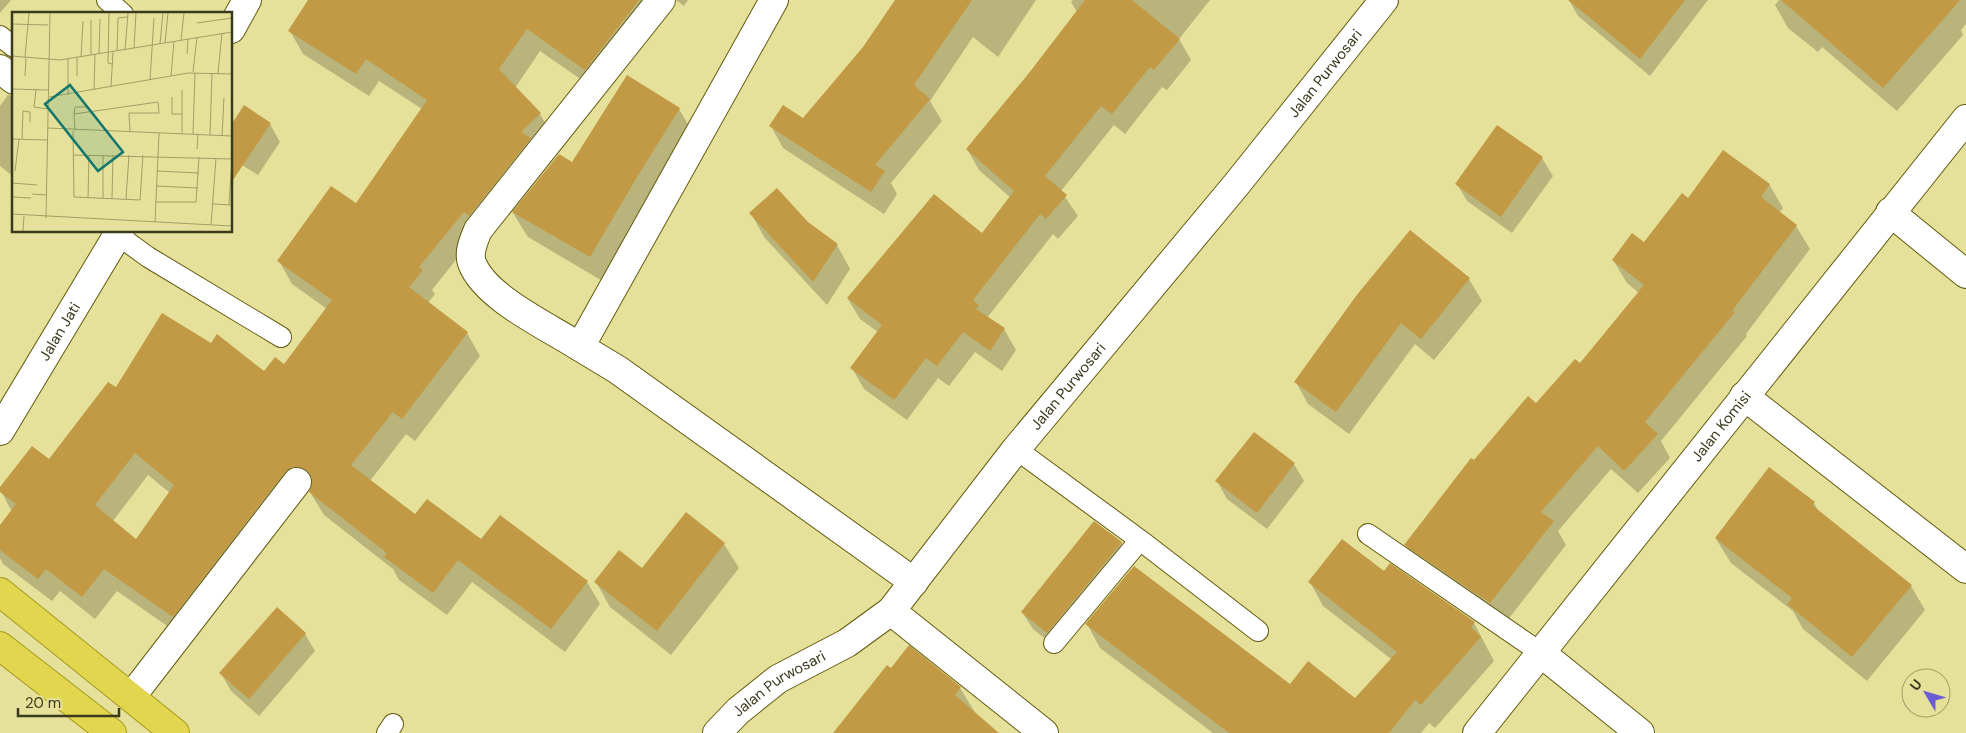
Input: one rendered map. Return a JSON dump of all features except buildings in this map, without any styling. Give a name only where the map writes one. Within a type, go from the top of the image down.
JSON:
[{"type":"highway","points":[[0,592],[176,733]]},
{"type":"highway","points":[[0,646],[112,733]]},
{"type":"street","points":[[232,27],[247,0]]},
{"type":"street","points":[[661,0],[478,230],[472,244],[472,261],[480,276],[497,295],[626,376],[914,582]]},
{"type":"street","points":[[580,346],[774,0]]},
{"type":"street","name":"Jalan Purwosari","points":[[717,733],[738,711],[778,679],[847,643],[891,611],[1016,449],[1229,193],[1384,0]]},
{"type":"street","points":[[0,69],[12,78]]},
{"type":"street","name":"Jalan Komisi","points":[[1477,733],[1890,212],[1966,119]]},
{"type":"street","points":[[1890,212],[1966,274]]},
{"type":"street","name":"Jalan Jati","points":[[0,431],[119,233]]},
{"type":"street","points":[[1744,396],[1966,569]]},
{"type":"street","points":[[131,697],[297,482]]},
{"type":"street","points":[[891,611],[1044,733]]},
{"type":"street","points":[[1541,652],[1640,733]]},
{"type":"lane","points":[[107,0],[121,12]]},
{"type":"lane","points":[[0,36],[12,45]]},
{"type":"lane","points":[[119,233],[148,257],[281,337]]},
{"type":"lane","points":[[1016,449],[1140,540],[1258,631]]},
{"type":"lane","points":[[1368,534],[1541,652]]},
{"type":"lane","points":[[1054,643],[1140,540]]}]
